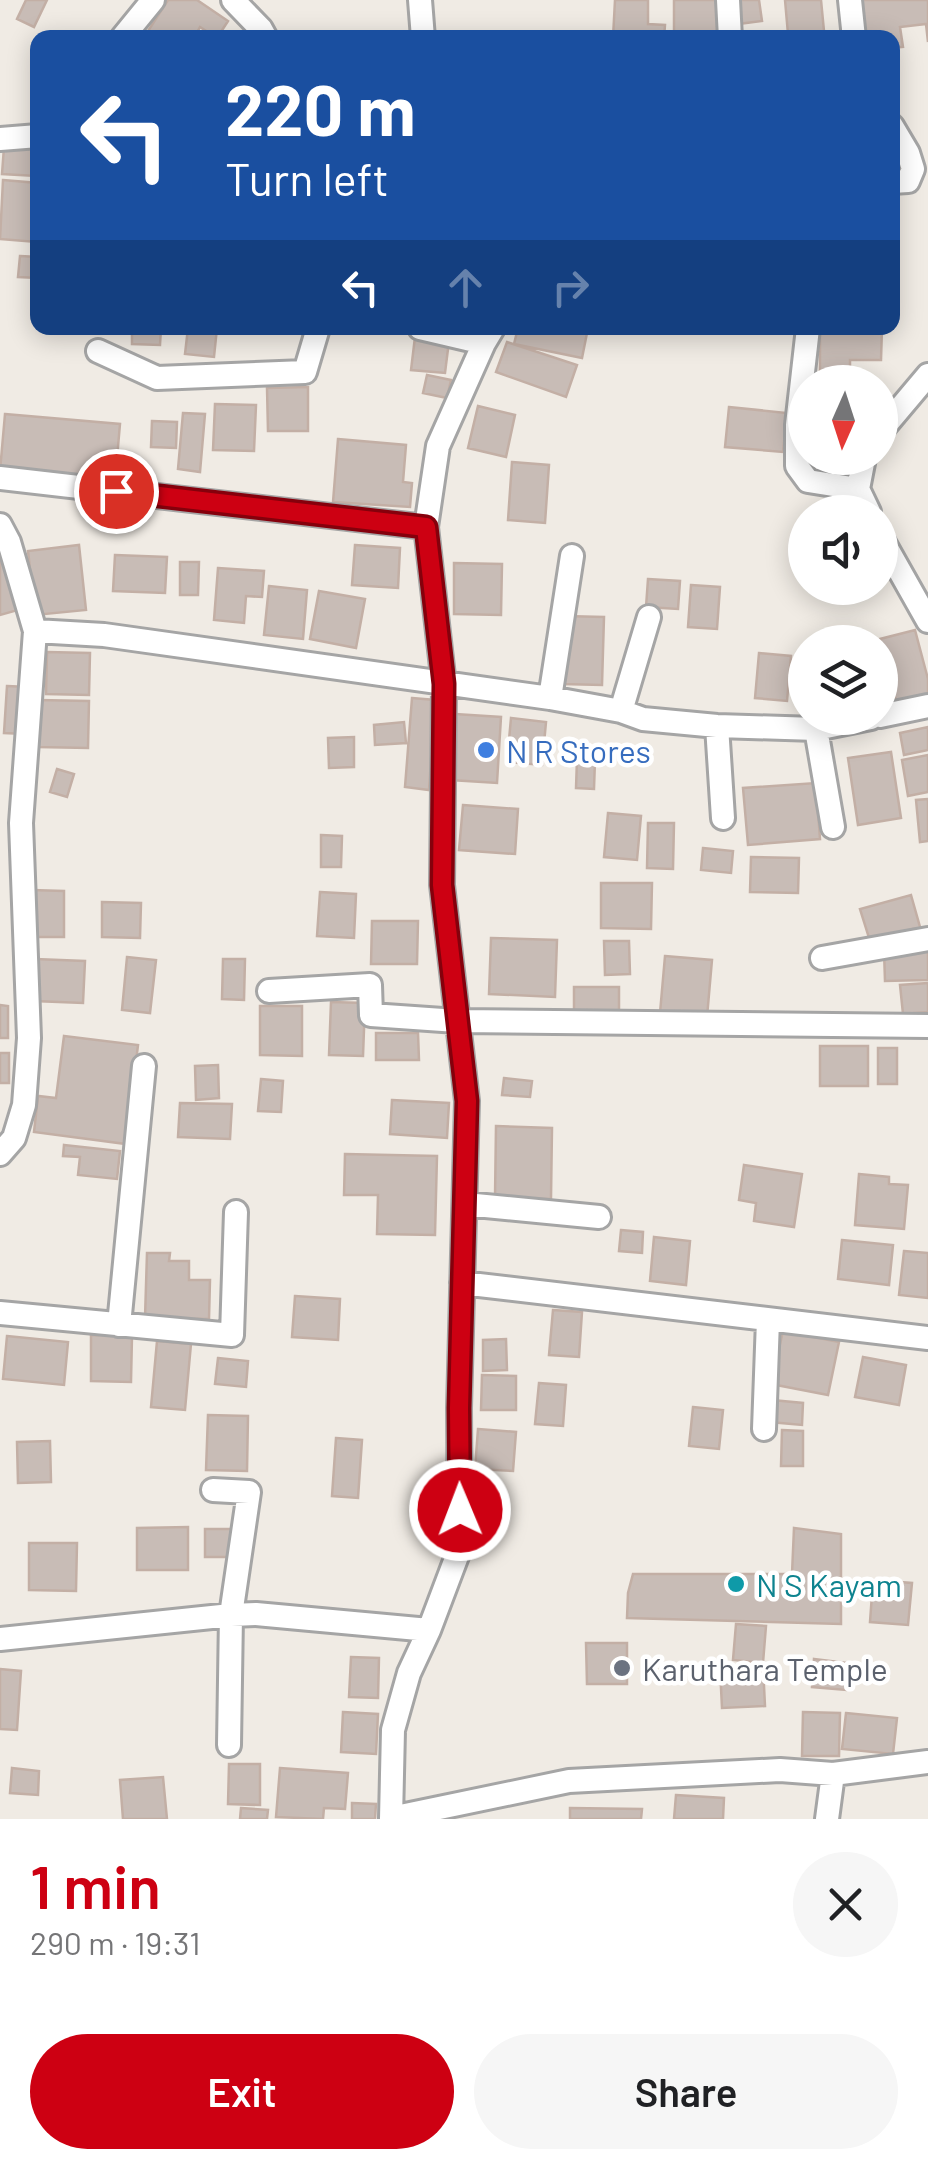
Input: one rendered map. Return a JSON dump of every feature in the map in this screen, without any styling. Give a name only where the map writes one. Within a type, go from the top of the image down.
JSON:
[{"type":"street","points":[[129,30],[153,0]]},
{"type":"street","points":[[232,0],[262,30]]},
{"type":"street","points":[[420,0],[422,30]]},
{"type":"street","points":[[728,0],[730,30]]},
{"type":"street","points":[[850,0],[853,30]]},
{"type":"street","points":[[0,138],[30,136]]},
{"type":"street","points":[[900,140],[914,168],[908,180],[900,181]]},
{"type":"street","points":[[98,351],[157,378],[305,372],[316,335]]},
{"type":"street","points":[[489,335],[438,446],[426,527],[444,684],[442,885],[467,1101],[459,1408],[460,1548],[410,1673],[393,1730],[391,1819],[569,1781],[780,1770],[833,1774],[928,1762]]},
{"type":"street","points":[[807,335],[796,466],[808,481],[858,490]]},
{"type":"street","points":[[898,411],[928,375]]},
{"type":"street","points":[[860,495],[861,475]]},
{"type":"street","points":[[0,478],[426,527]]},
{"type":"street","points":[[0,525],[9,542],[36,631],[10,823],[29,1038],[24,1105],[14,1138],[0,1154]]},
{"type":"street","points":[[550,698],[572,556]]},
{"type":"street","points":[[898,568],[928,621]]},
{"type":"street","points":[[621,711],[649,617]]},
{"type":"street","points":[[36,631],[104,635],[550,698],[644,719],[788,728]]},
{"type":"street","points":[[898,712],[928,706]]},
{"type":"street","points":[[717,726],[723,818]]},
{"type":"street","points":[[817,735],[834,827]]},
{"type":"street","points":[[822,958],[928,938]]},
{"type":"street","points":[[269,991],[370,985],[372,1015],[457,1021],[928,1026]]},
{"type":"street","points":[[119,1325],[144,1066]]},
{"type":"street","points":[[465,1204],[599,1217]]},
{"type":"street","points":[[0,1312],[232,1335],[236,1212]]},
{"type":"street","points":[[462,1283],[928,1338]]},
{"type":"street","points":[[764,1428],[768,1320]]},
{"type":"street","points":[[212,1490],[249,1492],[231,1614],[229,1745]]},
{"type":"street","points":[[0,1639],[231,1614],[429,1630]]},
{"type":"street","points":[[827,1819],[833,1774]]},
{"type":"building","points":[[26,0],[47,0],[34,27],[17,19]]},
{"type":"building","points":[[168,0],[197,0],[228,21],[222,30],[149,30]]},
{"type":"building","points":[[615,0],[648,0],[648,24],[665,25],[665,30],[613,30]]},
{"type":"building","points":[[674,0],[721,0],[721,30],[674,30]]},
{"type":"building","points":[[734,0],[759,0],[762,21],[738,24]]},
{"type":"building","points":[[785,0],[821,0],[824,30],[788,30]]},
{"type":"building","points":[[861,0],[928,0],[928,42],[926,24],[900,27],[903,47],[900,47],[900,30],[864,30]]},
{"type":"building","points":[[4,147],[30,149],[30,176],[2,174]]},
{"type":"building","points":[[3,180],[30,182],[30,242],[0,239]]},
{"type":"building","points":[[20,256],[30,257],[30,278],[18,277]]},
{"type":"building","points":[[132,335],[161,335],[160,345],[132,344]]},
{"type":"building","points":[[187,335],[216,335],[214,357],[185,354]]},
{"type":"building","points":[[516,335],[587,335],[582,358],[514,344]]},
{"type":"building","points":[[820,335],[882,335],[881,360],[850,360],[850,365],[820,365]]},
{"type":"building","points":[[415,337],[449,341],[445,373],[411,370]]},
{"type":"building","points":[[507,342],[577,365],[566,397],[496,372]]},
{"type":"building","points":[[427,375],[451,380],[447,398],[423,393]]},
{"type":"building","points":[[308,387],[308,431],[268,431],[267,388]]},
{"type":"building","points":[[215,404],[256,405],[254,451],[213,450]]},
{"type":"building","points":[[478,406],[515,415],[506,457],[468,448]]},
{"type":"building","points":[[729,407],[787,413],[783,452],[725,447]]},
{"type":"building","points":[[183,413],[205,414],[200,472],[178,469]]},
{"type":"building","points":[[5,414],[120,424],[115,481],[0,471]]},
{"type":"building","points":[[152,421],[177,422],[176,448],[151,447]]},
{"type":"building","points":[[338,439],[406,445],[403,482],[412,483],[410,507],[333,502]]},
{"type":"building","points":[[512,462],[549,465],[545,523],[508,520]]},
{"type":"building","points":[[0,543],[18,610],[0,615]]},
{"type":"building","points":[[79,545],[86,610],[35,615],[28,551]]},
{"type":"building","points":[[355,545],[400,548],[398,588],[352,585]]},
{"type":"building","points":[[115,555],[167,557],[165,593],[113,591]]},
{"type":"building","points":[[180,562],[199,562],[198,595],[180,595]]},
{"type":"building","points":[[454,563],[502,564],[501,615],[454,614]]},
{"type":"building","points":[[218,568],[264,571],[262,597],[246,596],[244,623],[214,620]]},
{"type":"building","points":[[648,579],[680,581],[678,609],[646,607]]},
{"type":"building","points":[[691,585],[720,587],[717,629],[688,627]]},
{"type":"building","points":[[269,586],[307,590],[303,639],[264,635]]},
{"type":"building","points":[[319,591],[365,599],[356,648],[310,639]]},
{"type":"building","points":[[564,616],[604,617],[602,685],[562,684]]},
{"type":"building","points":[[915,630],[928,679],[928,697],[898,705],[898,634]]},
{"type":"building","points":[[47,652],[90,653],[89,695],[46,694]]},
{"type":"building","points":[[759,653],[788,656],[787,701],[755,698]]},
{"type":"building","points":[[7,686],[28,687],[25,734],[4,733]]},
{"type":"building","points":[[412,698],[435,700],[429,790],[405,787]]},
{"type":"building","points":[[38,700],[89,701],[88,748],[38,747]]},
{"type":"building","points":[[455,714],[501,717],[497,783],[451,780]]},
{"type":"building","points":[[511,718],[546,722],[542,765],[507,762]]},
{"type":"building","points":[[404,722],[406,743],[375,745],[374,725]]},
{"type":"building","points":[[928,727],[928,750],[904,755],[900,733]]},
{"type":"building","points":[[354,737],[354,767],[329,768],[328,738]]},
{"type":"building","points":[[891,752],[901,818],[858,825],[848,758]]},
{"type":"building","points":[[928,755],[928,792],[908,796],[902,760]]},
{"type":"building","points":[[577,759],[595,760],[594,789],[576,788]]},
{"type":"building","points":[[57,769],[74,774],[67,797],[50,792]]},
{"type":"building","points":[[816,783],[820,839],[748,845],[743,788]]},
{"type":"building","points":[[928,799],[928,841],[920,842],[916,800]]},
{"type":"building","points":[[463,805],[518,809],[515,854],[459,850]]},
{"type":"building","points":[[608,813],[641,816],[637,860],[604,857]]},
{"type":"building","points":[[648,823],[674,823],[673,869],[647,868]]},
{"type":"building","points":[[321,835],[342,836],[341,867],[321,867]]},
{"type":"building","points":[[703,848],[733,851],[731,873],[701,870]]},
{"type":"building","points":[[751,857],[799,858],[798,893],[750,892]]},
{"type":"building","points":[[601,883],[652,883],[651,929],[601,928]]},
{"type":"building","points":[[31,890],[64,891],[64,937],[30,937]]},
{"type":"building","points":[[320,892],[356,894],[354,938],[317,936]]},
{"type":"building","points":[[911,895],[920,927],[870,941],[860,909]]},
{"type":"building","points":[[102,902],[141,903],[140,938],[102,937]]},
{"type":"building","points":[[372,921],[418,921],[417,964],[371,964]]},
{"type":"building","points":[[491,938],[557,940],[555,997],[489,994]]},
{"type":"building","points":[[604,941],[629,941],[630,974],[605,975]]},
{"type":"building","points":[[928,950],[928,980],[885,981],[884,951]]},
{"type":"building","points":[[665,956],[712,960],[707,1017],[660,1013]]},
{"type":"building","points":[[127,957],[156,960],[150,1013],[122,1010]]},
{"type":"building","points":[[35,959],[85,961],[83,1003],[34,1001]]},
{"type":"building","points":[[223,959],[245,959],[244,1000],[222,999]]},
{"type":"building","points":[[928,983],[928,1012],[903,1014],[900,985]]},
{"type":"building","points":[[574,987],[619,987],[619,1013],[574,1013]]},
{"type":"building","points":[[331,1002],[365,1003],[363,1056],[329,1055]]},
{"type":"building","points":[[0,1005],[8,1006],[8,1038],[0,1038]]},
{"type":"building","points":[[260,1006],[302,1006],[302,1056],[260,1055]]},
{"type":"building","points":[[376,1033],[418,1033],[419,1060],[376,1060]]},
{"type":"building","points":[[64,1036],[138,1045],[126,1144],[34,1132],[38,1096],[56,1098]]},
{"type":"building","points":[[820,1046],[868,1046],[868,1086],[820,1086]]},
{"type":"building","points":[[878,1048],[897,1048],[897,1084],[878,1084]]},
{"type":"building","points":[[0,1053],[9,1053],[9,1083],[0,1083]]},
{"type":"building","points":[[218,1065],[219,1098],[196,1100],[195,1066]]},
{"type":"building","points":[[504,1078],[532,1081],[530,1097],[502,1095]]},
{"type":"building","points":[[261,1079],[283,1081],[281,1112],[258,1111]]},
{"type":"building","points":[[392,1100],[449,1103],[447,1138],[390,1134]]},
{"type":"building","points":[[180,1103],[232,1104],[230,1139],[178,1137]]},
{"type":"building","points":[[496,1126],[552,1128],[551,1199],[495,1198]]},
{"type":"building","points":[[64,1145],[120,1151],[117,1179],[78,1175],[80,1157],[63,1156]]},
{"type":"building","points":[[345,1154],[437,1156],[435,1235],[377,1234],[378,1195],[344,1195]]},
{"type":"building","points":[[744,1165],[802,1174],[794,1227],[754,1221],[756,1203],[739,1200]]},
{"type":"building","points":[[859,1174],[889,1177],[889,1184],[908,1185],[904,1229],[855,1225]]},
{"type":"building","points":[[621,1230],[643,1232],[642,1253],[619,1251]]},
{"type":"building","points":[[654,1237],[690,1241],[686,1285],[650,1281]]},
{"type":"building","points":[[842,1240],[893,1245],[889,1285],[838,1279]]},
{"type":"building","points":[[904,1251],[928,1253],[928,1298],[899,1295]]},
{"type":"building","points":[[147,1253],[170,1253],[169,1261],[189,1261],[189,1280],[210,1280],[209,1319],[145,1318]]},
{"type":"building","points":[[295,1296],[340,1299],[338,1340],[292,1337]]},
{"type":"building","points":[[553,1310],[582,1312],[579,1357],[549,1355]]},
{"type":"building","points":[[783,1331],[839,1342],[828,1395],[771,1384]]},
{"type":"building","points":[[91,1335],[132,1336],[131,1382],[91,1381]]},
{"type":"building","points":[[7,1336],[68,1342],[64,1385],[3,1379]]},
{"type":"building","points":[[506,1339],[507,1370],[483,1371],[483,1340]]},
{"type":"building","points":[[157,1341],[191,1344],[185,1410],[151,1407]]},
{"type":"building","points":[[863,1357],[906,1365],[899,1405],[855,1397]]},
{"type":"building","points":[[218,1358],[248,1361],[246,1387],[215,1384]]},
{"type":"building","points":[[482,1375],[516,1376],[516,1410],[481,1410]]},
{"type":"building","points":[[539,1383],[566,1385],[563,1426],[535,1424]]},
{"type":"building","points":[[772,1400],[803,1403],[802,1425],[770,1422]]},
{"type":"building","points":[[693,1407],[723,1410],[719,1449],[689,1446]]},
{"type":"building","points":[[208,1415],[248,1416],[247,1471],[206,1470]]},
{"type":"building","points":[[478,1429],[516,1432],[513,1471],[475,1469]]},
{"type":"building","points":[[782,1430],[803,1431],[803,1466],[781,1466]]},
{"type":"building","points":[[336,1438],[362,1440],[358,1498],[332,1496]]},
{"type":"building","points":[[50,1441],[51,1482],[18,1483],[17,1442]]},
{"type":"building","points":[[188,1527],[188,1570],[137,1570],[137,1528]]},
{"type":"building","name":"N S Kayam","points":[[794,1528],[841,1534],[841,1624],[627,1618],[633,1574],[792,1574]]},
{"type":"building","points":[[205,1529],[234,1529],[234,1557],[205,1557]]},
{"type":"building","points":[[29,1543],[77,1543],[76,1591],[29,1590]]},
{"type":"building","points":[[873,1580],[912,1583],[908,1625],[870,1622]]},
{"type":"building","points":[[736,1624],[766,1626],[763,1663],[733,1660]]},
{"type":"building","points":[[586,1643],[627,1643],[627,1684],[587,1684]]},
{"type":"building","points":[[351,1657],[379,1658],[378,1698],[349,1697]]},
{"type":"building","points":[[814,1659],[848,1663],[846,1690],[812,1687]]},
{"type":"building","points":[[763,1666],[765,1706],[722,1708],[720,1668]]},
{"type":"building","points":[[0,1669],[21,1671],[17,1730],[0,1729]]},
{"type":"building","points":[[343,1712],[378,1714],[376,1754],[341,1752]]},
{"type":"building","points":[[803,1712],[840,1713],[839,1756],[802,1756]]},
{"type":"building","points":[[846,1713],[897,1718],[893,1754],[842,1749]]},
{"type":"building","points":[[229,1764],[260,1764],[260,1805],[228,1804]]},
{"type":"building","points":[[12,1768],[39,1771],[38,1795],[10,1793]]},
{"type":"building","points":[[280,1768],[348,1773],[345,1809],[324,1808],[323,1819],[276,1817]]},
{"type":"building","points":[[163,1777],[167,1819],[123,1819],[120,1780]]},
{"type":"building","points":[[676,1795],[724,1798],[723,1819],[674,1819]]},
{"type":"building","points":[[352,1803],[376,1804],[375,1819],[352,1819]]},
{"type":"building","points":[[241,1808],[268,1810],[267,1819],[240,1819]]},
{"type":"building","points":[[570,1808],[642,1809],[641,1819],[570,1819]]},
{"type":"place","name":"N R Stores","points":[[486,750]]},
{"type":"place","name":"N S Kayam","points":[[736,1584]]},
{"type":"place","name":"Karuthara Temple","points":[[622,1668]]},
{"type":"route","points":[[116,491],[426,527],[444,684],[442,885],[467,1101],[460,1510]]}]
